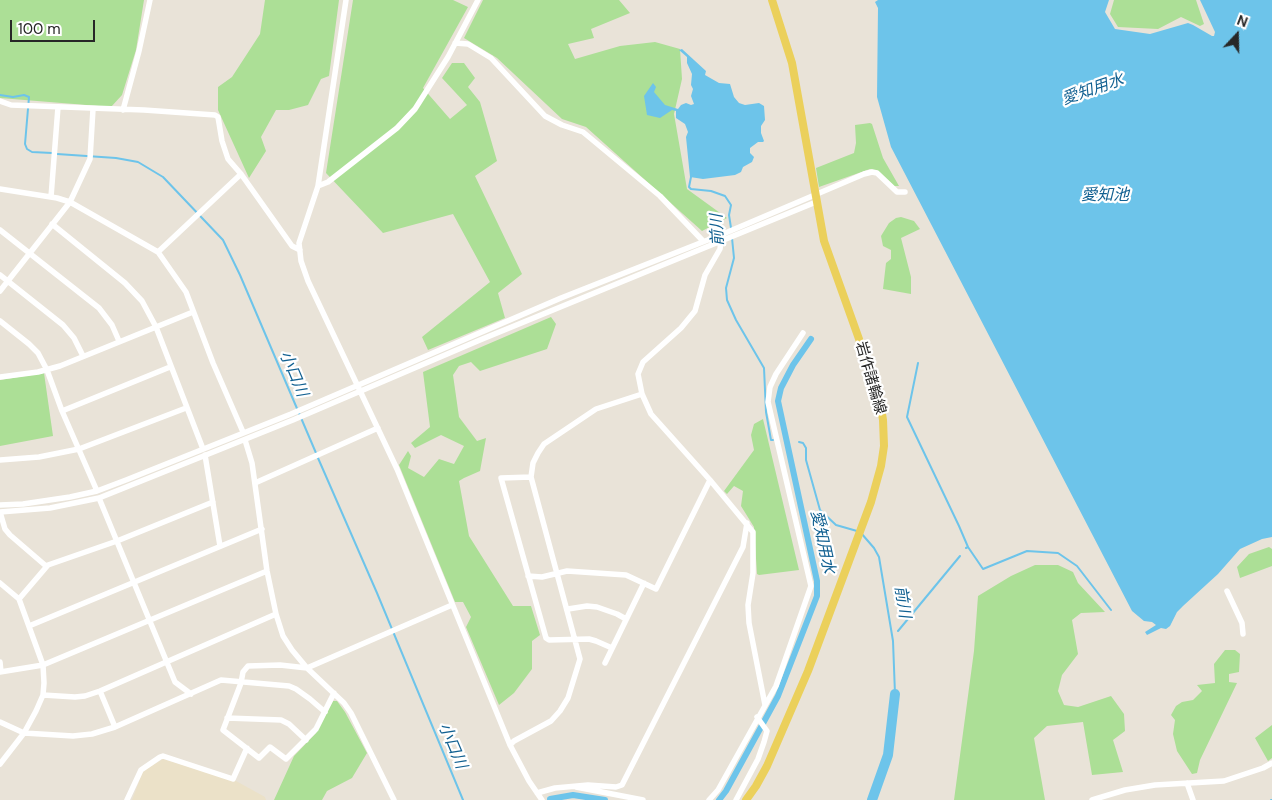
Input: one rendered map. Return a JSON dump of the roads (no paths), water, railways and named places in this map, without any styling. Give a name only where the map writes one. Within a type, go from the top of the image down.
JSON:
[{"type":"main road","name":"岩作諸輪線","points":[[747,800],[767,766],[800,692],[860,532],[877,486],[882,466],[884,434],[881,408],[873,377],[824,241],[792,62],[772,0]]},
{"type":"street","points":[[123,110],[150,0]]},
{"type":"street","points":[[346,0],[318,186],[301,236],[301,261],[308,281],[358,389],[397,468],[510,745],[521,768],[542,800]]},
{"type":"street","points":[[318,186],[328,182],[397,128],[415,109],[455,44],[478,0]]},
{"type":"street","points":[[455,44],[468,44],[491,58],[545,116],[562,125],[583,132],[660,196],[703,241]]},
{"type":"street","points":[[0,101],[11,105],[215,115],[218,117],[222,141],[228,159],[241,174],[292,246],[300,250]]},
{"type":"street","points":[[51,197],[58,108]]},
{"type":"street","points":[[0,291],[70,202],[90,156],[93,109]]},
{"type":"street","points":[[0,505],[54,500],[97,491],[204,452],[245,440],[292,417],[358,389],[721,241],[872,172],[881,175],[897,192],[905,192]]},
{"type":"street","points":[[158,252],[241,174]]},
{"type":"street","points":[[0,189],[70,202],[158,252],[186,292],[243,432]]},
{"type":"street","points":[[358,389],[419,358],[526,313],[703,241],[815,199]]},
{"type":"street","points":[[52,224],[137,294],[156,327],[204,452],[220,546]]},
{"type":"street","points":[[0,230],[99,308],[112,325],[119,341]]},
{"type":"street","points":[[721,241],[720,249],[704,275],[698,303],[690,318],[643,362],[638,374],[642,394],[651,414],[753,532],[753,573],[748,605],[749,624],[765,705]]},
{"type":"street","points":[[0,275],[63,325],[74,338],[83,356]]},
{"type":"street","points":[[0,378],[47,370],[193,312]]},
{"type":"street","points":[[0,321],[35,349],[47,370],[62,411],[97,491]]},
{"type":"street","points":[[709,800],[718,790],[776,686],[811,586],[768,402],[770,387],[776,374],[803,333]]},
{"type":"street","points":[[62,411],[170,367]]},
{"type":"street","points":[[510,745],[514,740],[551,721],[564,705],[580,659],[531,477],[533,463],[544,444],[596,409],[642,394]]},
{"type":"street","points":[[0,460],[39,457],[79,449],[186,408]]},
{"type":"street","points":[[46,566],[10,535],[5,529],[0,512],[50,508],[99,498],[204,452],[243,432],[292,417]]},
{"type":"street","points":[[255,483],[378,428]]},
{"type":"street","points":[[245,440],[249,450],[255,483],[276,614],[283,636],[307,668],[334,693],[351,713],[394,800]]},
{"type":"street","points":[[531,477],[501,478],[546,638],[549,640],[596,640],[612,648]]},
{"type":"street","points":[[528,576],[542,577],[567,571],[626,574],[656,589],[710,480]]},
{"type":"street","points":[[99,498],[168,661],[175,682],[191,694]]},
{"type":"street","points":[[19,598],[46,566],[117,541],[213,502]]},
{"type":"street","points":[[536,793],[574,786],[616,788],[622,785],[742,547],[746,524]]},
{"type":"street","points":[[29,626],[262,529]]},
{"type":"street","points":[[0,662],[1,672],[43,666],[268,572]]},
{"type":"street","points":[[0,583],[19,598],[43,666],[43,695],[24,733],[0,764]]},
{"type":"street","points":[[605,663],[644,583]]},
{"type":"street","points":[[1227,591],[1242,623],[1243,634]]},
{"type":"street","points":[[334,693],[316,729],[286,759],[270,747],[259,758],[223,730],[241,683],[243,672],[248,666],[280,665],[307,668],[452,606]]},
{"type":"street","points":[[568,609],[588,606],[597,607],[626,619]]},
{"type":"street","points":[[43,695],[75,697],[100,691],[276,614]]},
{"type":"street","points":[[0,722],[24,733],[78,736],[92,734],[114,727],[221,680],[289,686],[303,694],[326,712]]},
{"type":"street","points":[[100,691],[114,727]]},
{"type":"street","points":[[736,800],[758,759],[767,731],[757,717]]},
{"type":"street","points":[[227,718],[281,720],[289,724],[306,740]]},
{"type":"street","points":[[127,800],[141,770],[160,757],[163,756],[233,779],[247,748]]},
{"type":"street","points":[[1092,800],[1125,790],[1155,785],[1235,778],[1272,763]]},
{"type":"street","points":[[1187,783],[1193,800]]},
{"type":"street","points":[[574,786],[582,790],[643,800]]},
{"type":"water","name":"愛知池","points":[[878,0],[1109,0],[1105,12],[1115,29],[1150,34],[1188,23],[1214,36],[1215,32],[1200,0],[1272,0],[1272,537],[1262,539],[1240,549],[1218,574],[1177,612],[1170,626],[1166,629],[1161,628],[1147,635],[1145,632],[1156,625],[1152,622],[1144,621],[1132,611],[891,147],[877,97],[878,8],[875,2]]},
{"type":"water","points":[[682,49],[706,71],[705,75],[719,83],[730,84],[734,97],[739,103],[745,105],[759,103],[764,106],[765,120],[761,126],[761,133],[764,141],[758,142],[750,148],[750,153],[754,157],[752,162],[735,175],[703,179],[690,177],[686,137],[688,132],[685,124],[676,118],[676,111],[672,110],[660,118],[647,115],[644,96],[653,83],[656,87],[654,92],[665,105],[678,109],[686,103],[694,104],[691,96],[693,89],[691,85],[692,74],[687,63],[687,57],[679,50]]},
{"type":"waterway","name":"小口川","points":[[0,95],[13,97],[24,95],[29,97],[25,144],[27,149],[32,152],[52,153]]},
{"type":"waterway","name":"小口川","points":[[57,154],[116,158],[138,162],[163,177],[223,240],[240,275],[316,453]]},
{"type":"waterway","name":"前川","points":[[691,177],[689,187],[691,189],[711,191],[725,196],[731,205],[729,215],[731,228]]},
{"type":"waterway","name":"前川","points":[[732,238],[734,258],[726,288],[727,300],[736,320],[764,368],[766,412],[771,440],[773,440]]},
{"type":"waterway","name":"愛知用水","points":[[719,800],[726,791],[778,696],[817,596],[817,581],[778,401],[781,388],[793,365],[811,339]]},
{"type":"waterway","points":[[918,363],[907,417],[959,526],[968,547],[966,548]]},
{"type":"waterway","name":"前川","points":[[799,442],[803,443],[806,448],[806,460],[820,510],[836,525],[857,531]]},
{"type":"waterway","name":"小口川","points":[[318,458],[377,593],[463,800]]},
{"type":"waterway","name":"前川","points":[[861,533],[879,557],[893,641],[895,694]]},
{"type":"waterway","points":[[968,547],[983,569],[1027,551],[1058,553],[1077,566],[1111,610]]},
{"type":"waterway","points":[[898,631],[960,556]]},
{"type":"waterway","name":"前川","points":[[872,800],[888,755],[895,694]]},
{"type":"waterway","name":"愛知用水","points":[[550,799],[573,795],[605,800]]}]
